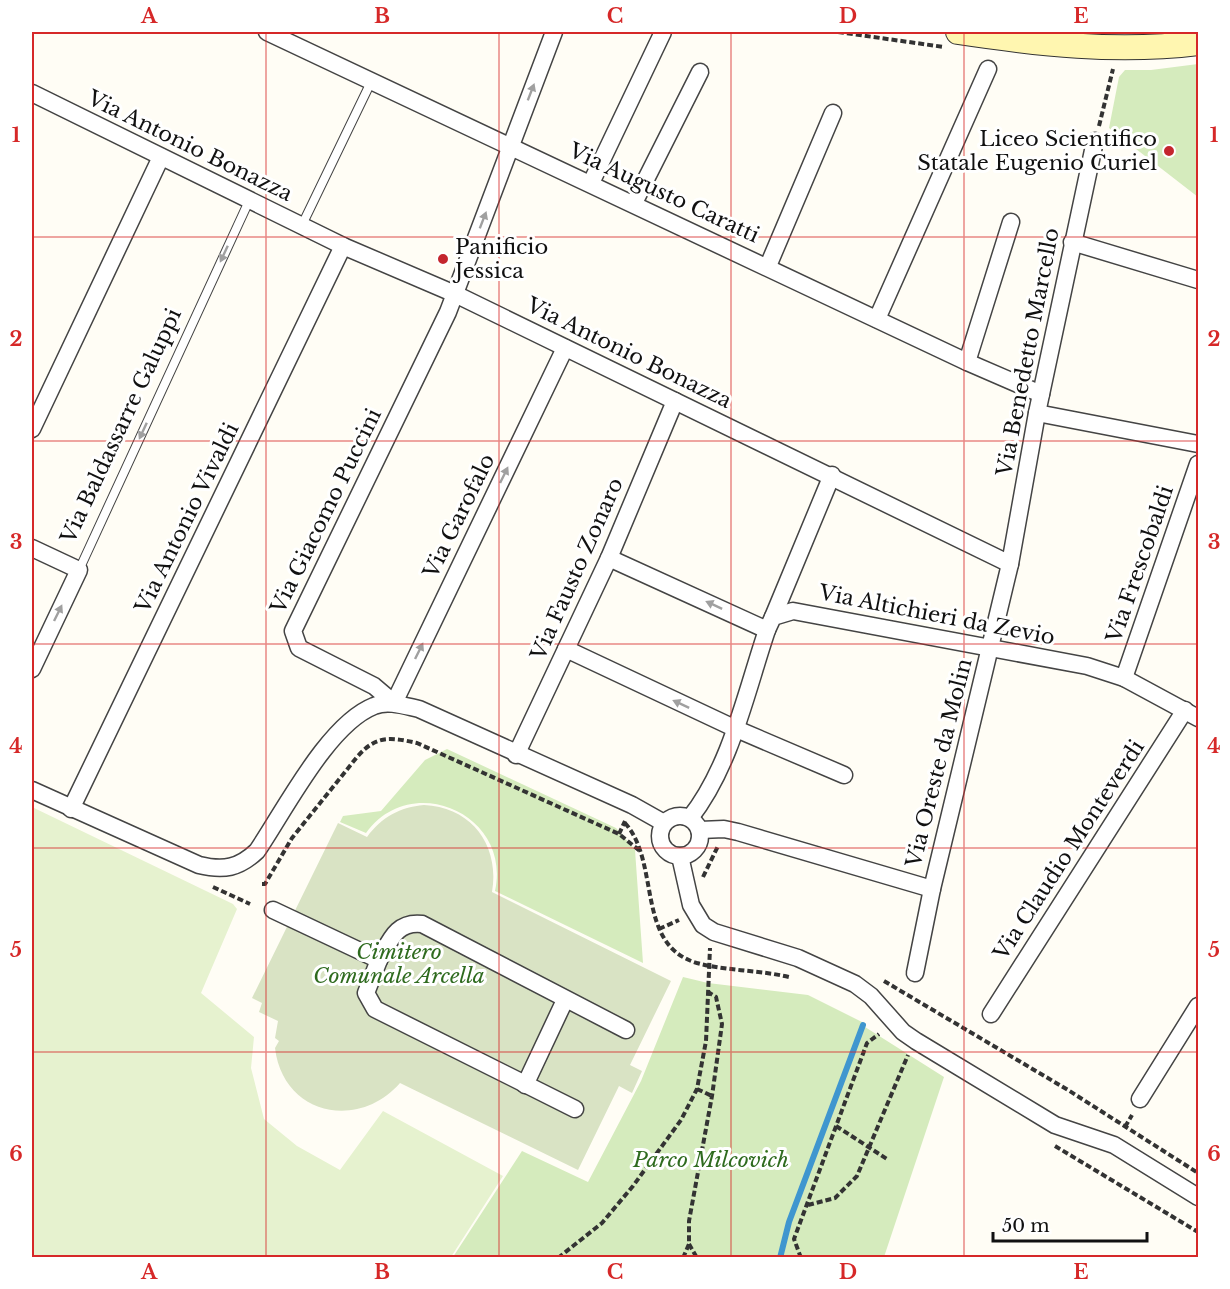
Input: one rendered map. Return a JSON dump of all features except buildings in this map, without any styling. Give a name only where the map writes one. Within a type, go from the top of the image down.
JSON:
[{"type":"street","name":"Via Augusto Caratti","points":[[267,32],[768,266],[967,362],[1041,394]]},
{"type":"street","name":"Via Giacomo Puccini","points":[[394,703],[374,686],[299,648],[293,637],[293,631],[455,294],[554,32]]},
{"type":"street","points":[[591,183],[663,32]]},
{"type":"street","points":[[958,32],[1057,45],[1127,48],[1198,43]]},
{"type":"street","points":[[877,318],[988,69]]},
{"type":"street","points":[[634,203],[700,72]]},
{"type":"street","name":"Via Antonio Bonazza","points":[[32,93],[249,201],[343,246],[455,294],[832,475],[1010,564]]},
{"type":"street","points":[[768,266],[833,113]]},
{"type":"street","name":"Via Benedetto Marcello","points":[[991,647],[1010,564],[1037,413],[1072,242],[1095,141]]},
{"type":"street","points":[[32,429],[161,157]]},
{"type":"street","points":[[967,362],[1011,222]]},
{"type":"street","points":[[1072,242],[1198,280]]},
{"type":"street","name":"Via Antonio Vivaldi","points":[[71,809],[343,246]]},
{"type":"street","name":"Via Garofalo","points":[[394,703],[565,348]]},
{"type":"street","name":"Via Fausto Zonaro","points":[[516,755],[609,558],[675,401]]},
{"type":"street","points":[[1037,413],[1198,444]]},
{"type":"street","name":"Via Frescobaldi","points":[[1124,678],[1198,464]]},
{"type":"street","points":[[695,824],[676,816],[664,823],[661,830],[661,844],[671,854],[680,856],[697,847],[695,824],[735,728],[770,624],[832,475]]},
{"type":"street","points":[[32,548],[80,570]]},
{"type":"street","points":[[609,558],[770,624]]},
{"type":"street","name":"Via Baldassarre Galuppi","points":[[32,669],[80,570]]},
{"type":"street","name":"Via Altichieri da Zevio","points":[[770,624],[793,610],[1087,666],[1124,678],[1192,714]]},
{"type":"street","name":"Via Oreste da Molin","points":[[915,973],[932,889],[991,647]]},
{"type":"street","points":[[566,650],[735,728],[844,775]]},
{"type":"street","points":[[32,790],[199,865],[215,869],[231,868],[245,862],[257,851],[341,726],[375,705],[394,703],[419,710],[632,805],[664,823]]},
{"type":"street","name":"Via Claudio Monteverdi","points":[[991,1014],[1192,714]]},
{"type":"street","name":"Via Oreste da Molin","points":[[695,824],[738,832],[932,889]]},
{"type":"street","points":[[680,856],[694,913],[714,932],[798,958],[855,984],[871,996],[903,1032],[916,1041],[1055,1125],[1114,1145],[1198,1197]]},
{"type":"street","points":[[273,910],[379,960]]},
{"type":"street","points":[[575,1109],[375,1009],[366,993],[379,960],[393,934],[401,927],[411,923],[422,924],[626,1030]]},
{"type":"street","points":[[525,1085],[565,1000]]},
{"type":"street","points":[[1140,1099],[1198,1006]]},
{"type":"lane","points":[[302,225],[372,80]]},
{"type":"lane","name":"Via Baldassarre Galuppi","points":[[80,570],[249,201]]},
{"type":"path","points":[[1095,141],[1113,66]]},
{"type":"path","points":[[262,884],[265,884],[292,838],[367,745],[383,739],[417,743],[619,834],[628,839],[643,854]]},
{"type":"path","points":[[619,834],[625,823],[636,835],[643,854],[658,929],[669,947],[686,958],[708,965],[792,977]]},
{"type":"path","points":[[699,886],[722,837]]},
{"type":"path","points":[[658,929],[686,917]]},
{"type":"path","points":[[558,1257],[602,1223],[633,1186],[681,1120],[697,1089],[706,1041],[708,965]]},
{"type":"path","points":[[879,979],[1068,1090],[1198,1173]]},
{"type":"path","points":[[683,1257],[689,1244],[689,1221],[712,1096],[722,1024],[716,997],[707,992]]},
{"type":"path","points":[[801,1257],[794,1239],[867,1042],[879,1034]]},
{"type":"path","points":[[807,1205],[835,1198],[857,1176],[909,1054]]},
{"type":"path","points":[[697,1089],[712,1096]]},
{"type":"path","points":[[836,1126],[887,1159]]},
{"type":"path","points":[[689,1244],[697,1257]]},
{"type":"green space","name":"Liceo Scientifico Statale Eugenio Curiel","points":[[1198,64],[1198,197],[1109,128],[1119,77],[1125,70],[1151,70]]},
{"type":"green space","points":[[447,749],[616,828],[635,850],[643,963],[495,891],[496,864],[488,841],[474,822],[454,810],[431,803],[408,805],[385,814],[366,833],[340,822],[343,816],[381,811],[425,760]]},
{"type":"green space","name":"Cimitero Comunale Arcella","points":[[424,805],[441,807],[456,813],[469,821],[479,832],[487,845],[491,859],[492,892],[671,981],[630,1065],[642,1071],[632,1093],[619,1086],[578,1170],[400,1083],[383,1098],[364,1107],[344,1111],[325,1109],[307,1101],[292,1088],[281,1071],[275,1048],[279,1041],[275,1038],[278,1021],[259,1012],[262,1003],[252,998],[338,823],[367,837],[392,814]]},
{"type":"green space","points":[[32,807],[233,904],[237,909],[201,993],[254,1037],[251,1068],[264,1119],[297,1146],[340,1170],[383,1111],[503,1176],[451,1257],[32,1257]]},
{"type":"green space","name":"Parco Milcovich","points":[[683,977],[708,983],[808,995],[866,1024],[865,1027],[944,1077],[884,1257],[453,1257],[522,1151],[588,1182],[641,1081]]},
{"type":"waterway","points":[[780,1258],[789,1222],[863,1025]]},
{"type":"place","name":"Liceo Scientifico Statale Eugenio Curiel","points":[[1169,151]]},
{"type":"place","name":"Panificio Jessica","points":[[443,259]]}]
